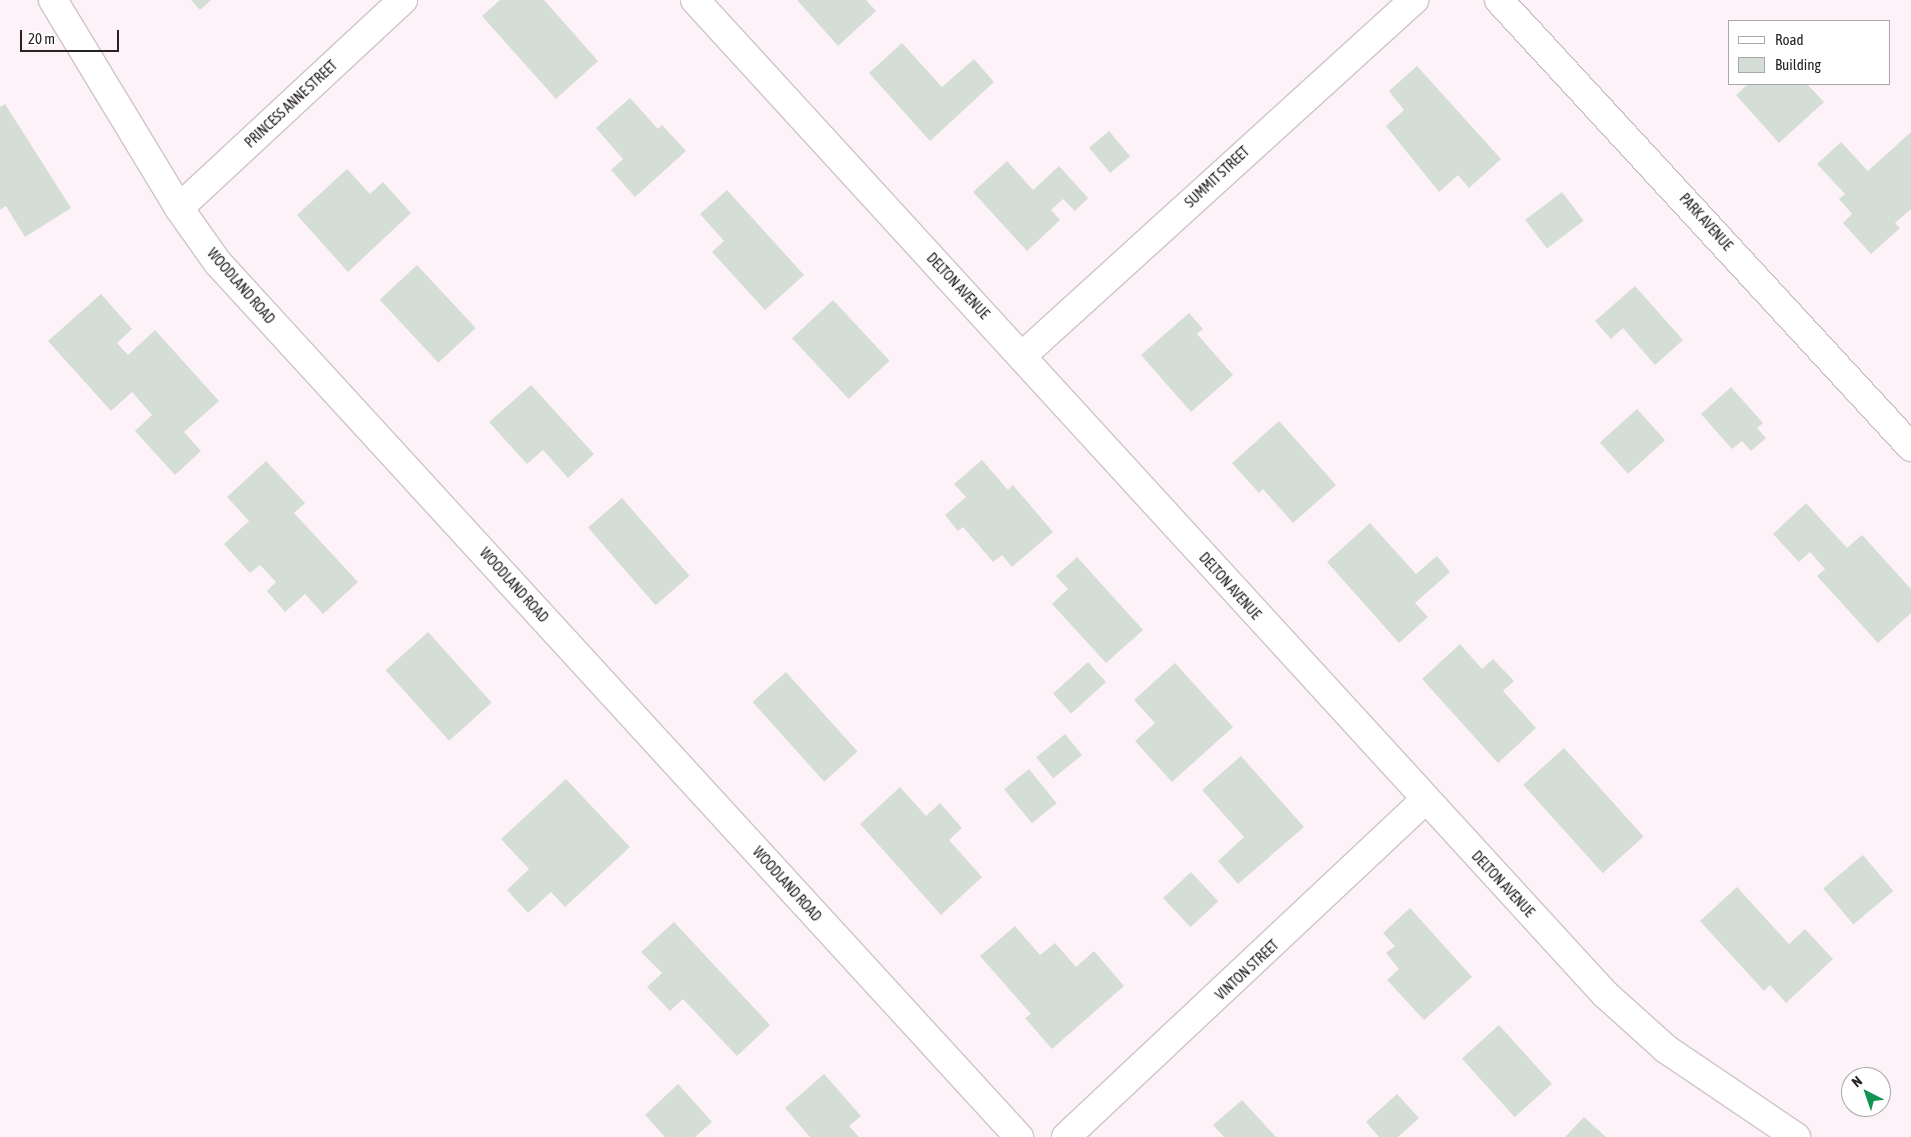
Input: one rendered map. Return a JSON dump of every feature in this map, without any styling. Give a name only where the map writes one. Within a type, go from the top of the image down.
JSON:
[{"type":"street","name":"WOODLAND ROAD","points":[[53,0],[179,208],[218,263],[1019,1137]]},
{"type":"street","name":"PRINCESS ANNE STREET","points":[[179,208],[403,0]]},
{"type":"street","name":"DELTON AVENUE","points":[[694,0],[1022,356],[1425,800],[1605,994],[1666,1049],[1796,1137]]},
{"type":"street","name":"SUMMIT STREET","points":[[1022,356],[1414,0]]},
{"type":"street","name":"PARK AVENUE","points":[[1499,0],[1911,447]]},
{"type":"street","name":"VINTON STREET","points":[[1066,1137],[1425,800]]},
{"type":"building","points":[[191,0],[211,0],[200,10]]},
{"type":"building","points":[[500,0],[544,0],[598,61],[556,99],[482,16]]},
{"type":"building","points":[[797,0],[866,0],[876,11],[838,46]]},
{"type":"building","points":[[902,43],[942,87],[974,59],[994,82],[930,141],[869,73]]},
{"type":"building","points":[[1417,66],[1501,159],[1469,188],[1458,175],[1439,192],[1386,126],[1404,110],[1389,91]]},
{"type":"building","points":[[1747,85],[1808,85],[1824,102],[1779,143],[1736,95]]},
{"type":"building","points":[[630,98],[658,129],[662,125],[686,151],[635,197],[611,170],[623,159],[596,128]]},
{"type":"building","points":[[5,104],[71,208],[25,237],[6,206],[0,210],[0,107]]},
{"type":"building","points":[[1109,131],[1130,156],[1110,173],[1089,148]]},
{"type":"building","points":[[1911,132],[1911,209],[1895,223],[1900,228],[1871,254],[1843,223],[1852,214],[1839,199],[1845,194],[1817,164],[1841,142],[1868,171]]},
{"type":"building","points":[[1007,161],[1033,190],[1059,166],[1088,198],[1075,211],[1063,199],[1051,210],[1060,220],[1027,251],[973,192]]},
{"type":"building","points":[[347,169],[370,194],[383,182],[411,213],[348,272],[297,215]]},
{"type":"building","points":[[727,190],[804,275],[765,310],[712,252],[724,241],[700,214]]},
{"type":"building","points":[[1562,192],[1584,221],[1547,248],[1525,220]]},
{"type":"building","points":[[417,265],[476,328],[438,363],[380,300]]},
{"type":"building","points":[[1635,286],[1683,340],[1655,365],[1623,328],[1611,339],[1595,321]]},
{"type":"building","points":[[101,294],[132,329],[117,343],[128,355],[155,330],[219,401],[184,432],[201,451],[175,475],[135,431],[152,415],[132,392],[111,411],[48,341]]},
{"type":"building","points":[[833,300],[890,361],[849,399],[792,338]]},
{"type":"building","points":[[1189,313],[1203,329],[1197,334],[1233,375],[1191,412],[1141,355]]},
{"type":"building","points":[[531,385],[594,454],[568,478],[543,450],[527,464],[489,422]]},
{"type":"building","points":[[1731,387],[1763,423],[1757,428],[1766,438],[1751,451],[1742,441],[1732,449],[1701,414]]},
{"type":"building","points":[[1637,409],[1665,440],[1628,474],[1600,442]]},
{"type":"building","points":[[1279,421],[1336,485],[1293,523],[1263,489],[1259,493],[1232,463]]},
{"type":"building","points":[[982,460],[1008,490],[1013,485],[1053,532],[1012,567],[1002,555],[993,562],[963,527],[958,531],[945,515],[966,497],[954,484]]},
{"type":"building","points":[[266,461],[305,503],[294,513],[358,582],[323,614],[305,594],[285,612],[267,591],[276,582],[260,565],[250,573],[224,544],[249,521],[227,497]]},
{"type":"building","points":[[622,498],[690,576],[656,605],[588,528]]},
{"type":"building","points":[[1806,503],[1847,548],[1862,535],[1911,589],[1911,613],[1878,643],[1817,576],[1825,569],[1810,552],[1799,562],[1773,534]]},
{"type":"building","points":[[1370,523],[1416,574],[1437,556],[1450,572],[1415,603],[1428,617],[1399,643],[1327,562]]},
{"type":"building","points":[[1077,557],[1143,630],[1106,663],[1052,604],[1068,589],[1056,576]]},
{"type":"building","points":[[428,632],[492,703],[449,741],[386,670]]},
{"type":"building","points":[[1460,644],[1482,669],[1493,659],[1514,681],[1503,691],[1536,728],[1498,763],[1422,679]]},
{"type":"building","points":[[1088,662],[1106,682],[1071,714],[1053,693]]},
{"type":"building","points":[[1175,663],[1233,727],[1172,782],[1135,741],[1155,723],[1134,700]]},
{"type":"building","points":[[786,672],[858,752],[824,782],[753,702]]},
{"type":"building","points":[[1065,734],[1082,755],[1053,778],[1036,757]]},
{"type":"building","points":[[1564,748],[1644,836],[1603,873],[1523,785]]},
{"type":"building","points":[[1241,756],[1304,827],[1238,884],[1218,861],[1244,837],[1202,790]]},
{"type":"building","points":[[1029,769],[1057,803],[1032,823],[1004,789]]},
{"type":"building","points":[[566,779],[630,847],[565,907],[551,892],[528,913],[507,890],[529,869],[501,839]]},
{"type":"building","points":[[900,787],[926,816],[940,803],[962,828],[949,840],[982,877],[941,915],[860,824]]},
{"type":"building","points":[[1863,855],[1893,891],[1853,924],[1823,888]]},
{"type":"building","points":[[1191,872],[1218,901],[1190,927],[1163,898]]},
{"type":"building","points":[[1737,887],[1789,944],[1805,929],[1833,959],[1786,1003],[1770,985],[1764,991],[1700,921]]},
{"type":"building","points":[[1410,908],[1472,977],[1424,1020],[1387,980],[1399,969],[1386,953],[1395,946],[1383,933]]},
{"type":"building","points":[[674,922],[770,1025],[737,1056],[683,999],[670,1011],[647,987],[662,973],[641,952]]},
{"type":"building","points":[[1015,926],[1040,955],[1055,943],[1076,967],[1094,951],[1124,986],[1052,1049],[1025,1018],[1031,1014],[980,956]]},
{"type":"building","points":[[1499,1025],[1552,1084],[1515,1117],[1462,1058]]},
{"type":"building","points":[[824,1074],[861,1116],[849,1126],[859,1137],[810,1137],[785,1108]]},
{"type":"building","points":[[678,1084],[712,1122],[695,1137],[665,1137],[645,1115]]},
{"type":"building","points":[[1397,1094],[1419,1118],[1398,1137],[1379,1137],[1366,1122]]},
{"type":"building","points":[[1242,1100],[1276,1137],[1224,1137],[1213,1125]]},
{"type":"building","points":[[1584,1117],[1606,1137],[1565,1137]]}]
